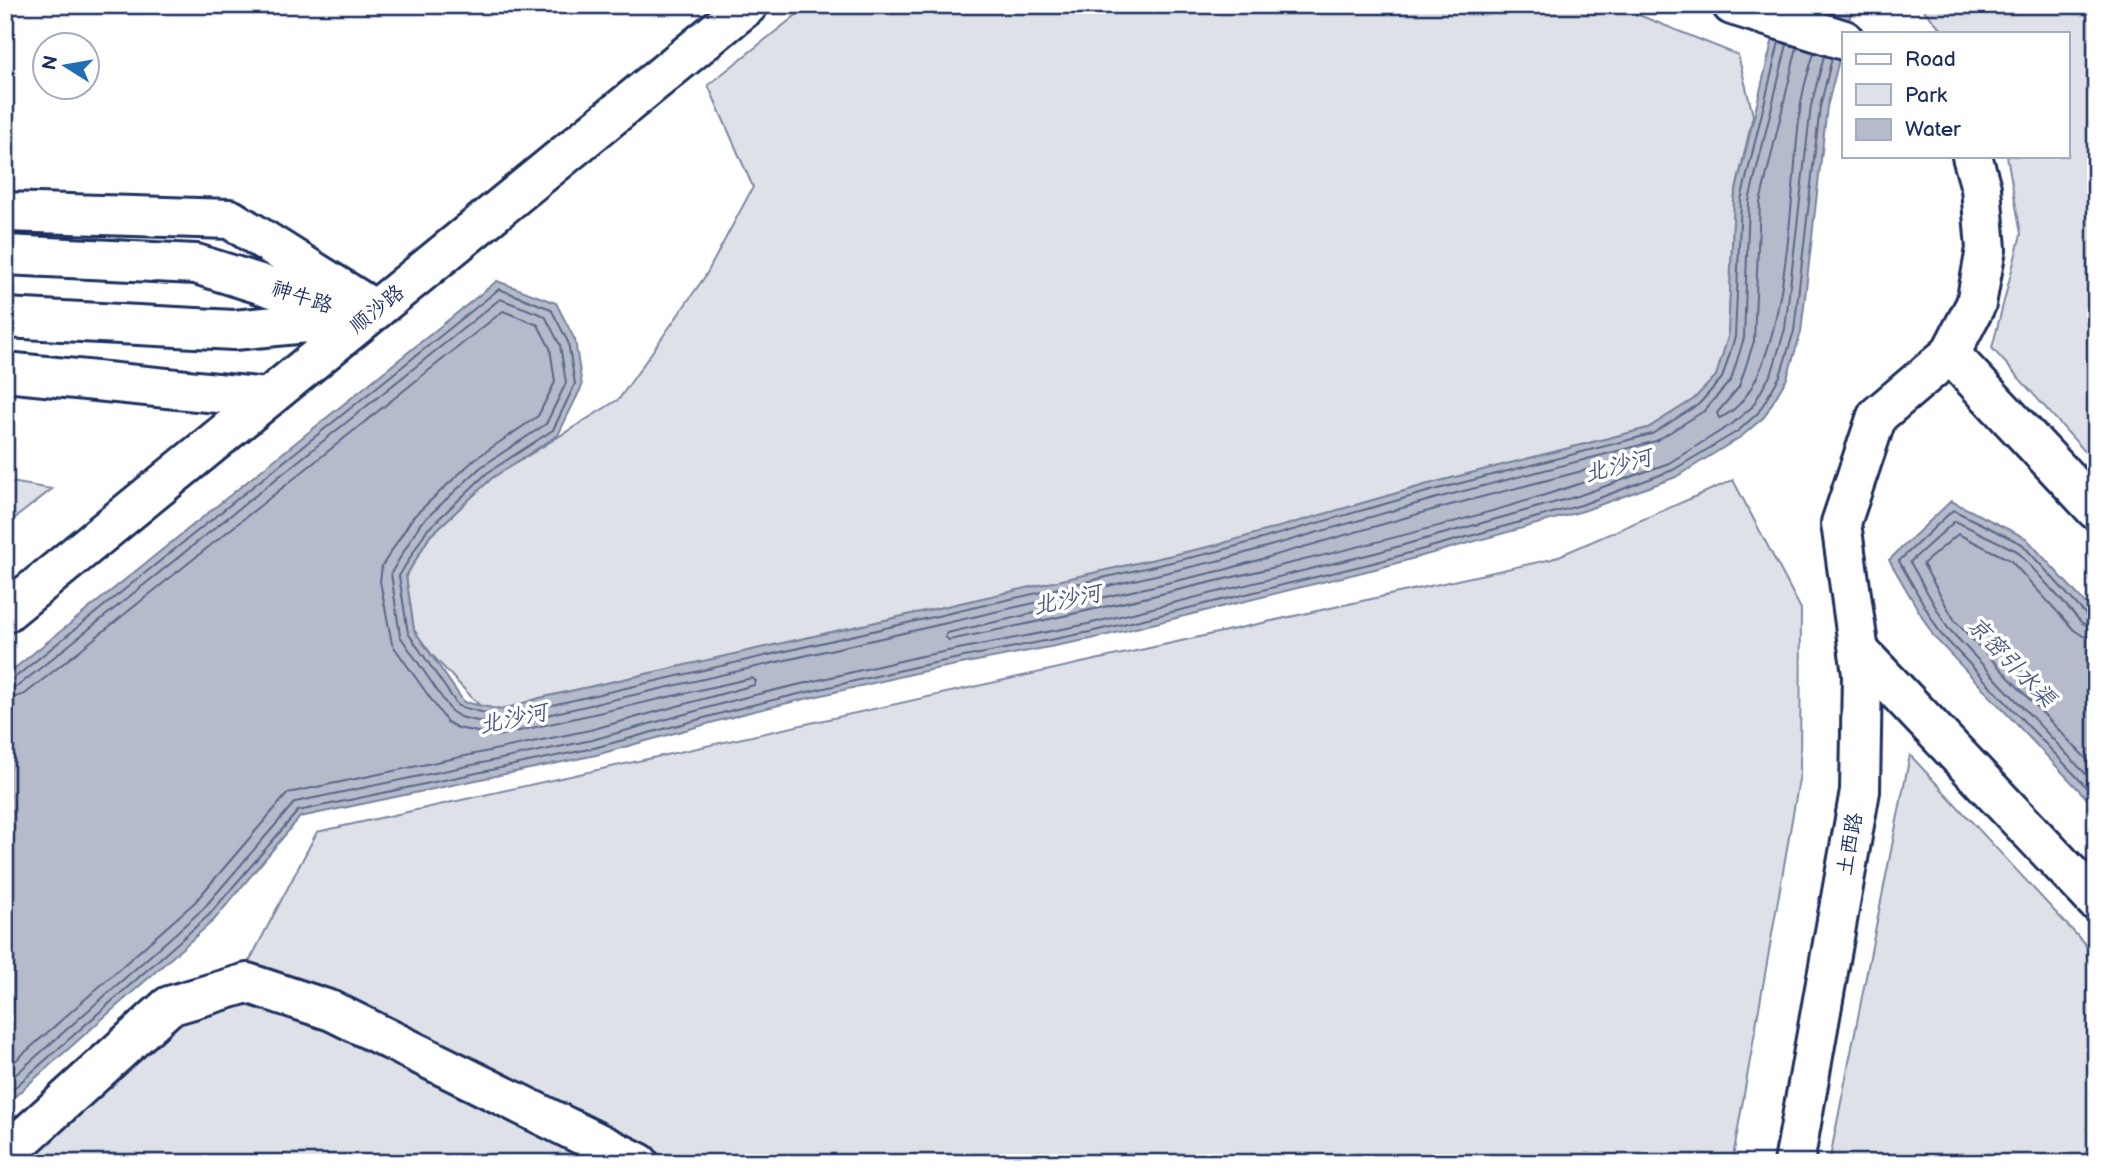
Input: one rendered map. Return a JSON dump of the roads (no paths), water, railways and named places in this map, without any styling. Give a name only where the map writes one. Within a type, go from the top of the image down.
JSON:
[{"type":"street","name":"顺沙路","points":[[5,612],[748,5]]},
{"type":"street","points":[[1744,9],[1842,39]]},
{"type":"street","points":[[1972,158],[1980,188],[1986,248],[1976,304],[1950,354],[2096,510]]},
{"type":"street","name":"神牛路","points":[[5,212],[230,219],[370,314]]},
{"type":"street","name":"神牛路","points":[[5,255],[196,264],[370,314]]},
{"type":"street","name":"神牛路","points":[[5,318],[234,330],[370,314]]},
{"type":"street","name":"土西路","points":[[1794,1163],[1860,791],[1862,674],[1841,523],[1877,416],[1950,354]]},
{"type":"street","points":[[5,372],[267,398]]},
{"type":"street","points":[[1859,650],[2096,901]]},
{"type":"street","points":[[5,1155],[169,1006],[247,983],[331,1011],[639,1163]]},
{"type":"water","name":"北沙河","points":[[1781,5],[1853,5],[1846,32],[1842,32],[1842,48],[1827,107],[1801,332],[1787,378],[1764,417],[1742,436],[1676,477],[1583,511],[1379,568],[1091,639],[920,672],[750,712],[596,755],[300,817],[214,920],[5,1105],[5,676],[497,281],[556,303],[575,340],[582,386],[558,435],[492,478],[430,536],[406,576],[414,630],[464,702],[501,710],[540,698],[1217,545],[1432,483],[1648,428],[1694,399],[1716,376],[1728,337],[1734,199]]},
{"type":"water","name":"京密引水渠","points":[[1951,501],[2026,538],[2096,615],[2096,808],[1934,637],[1889,560]]}]
